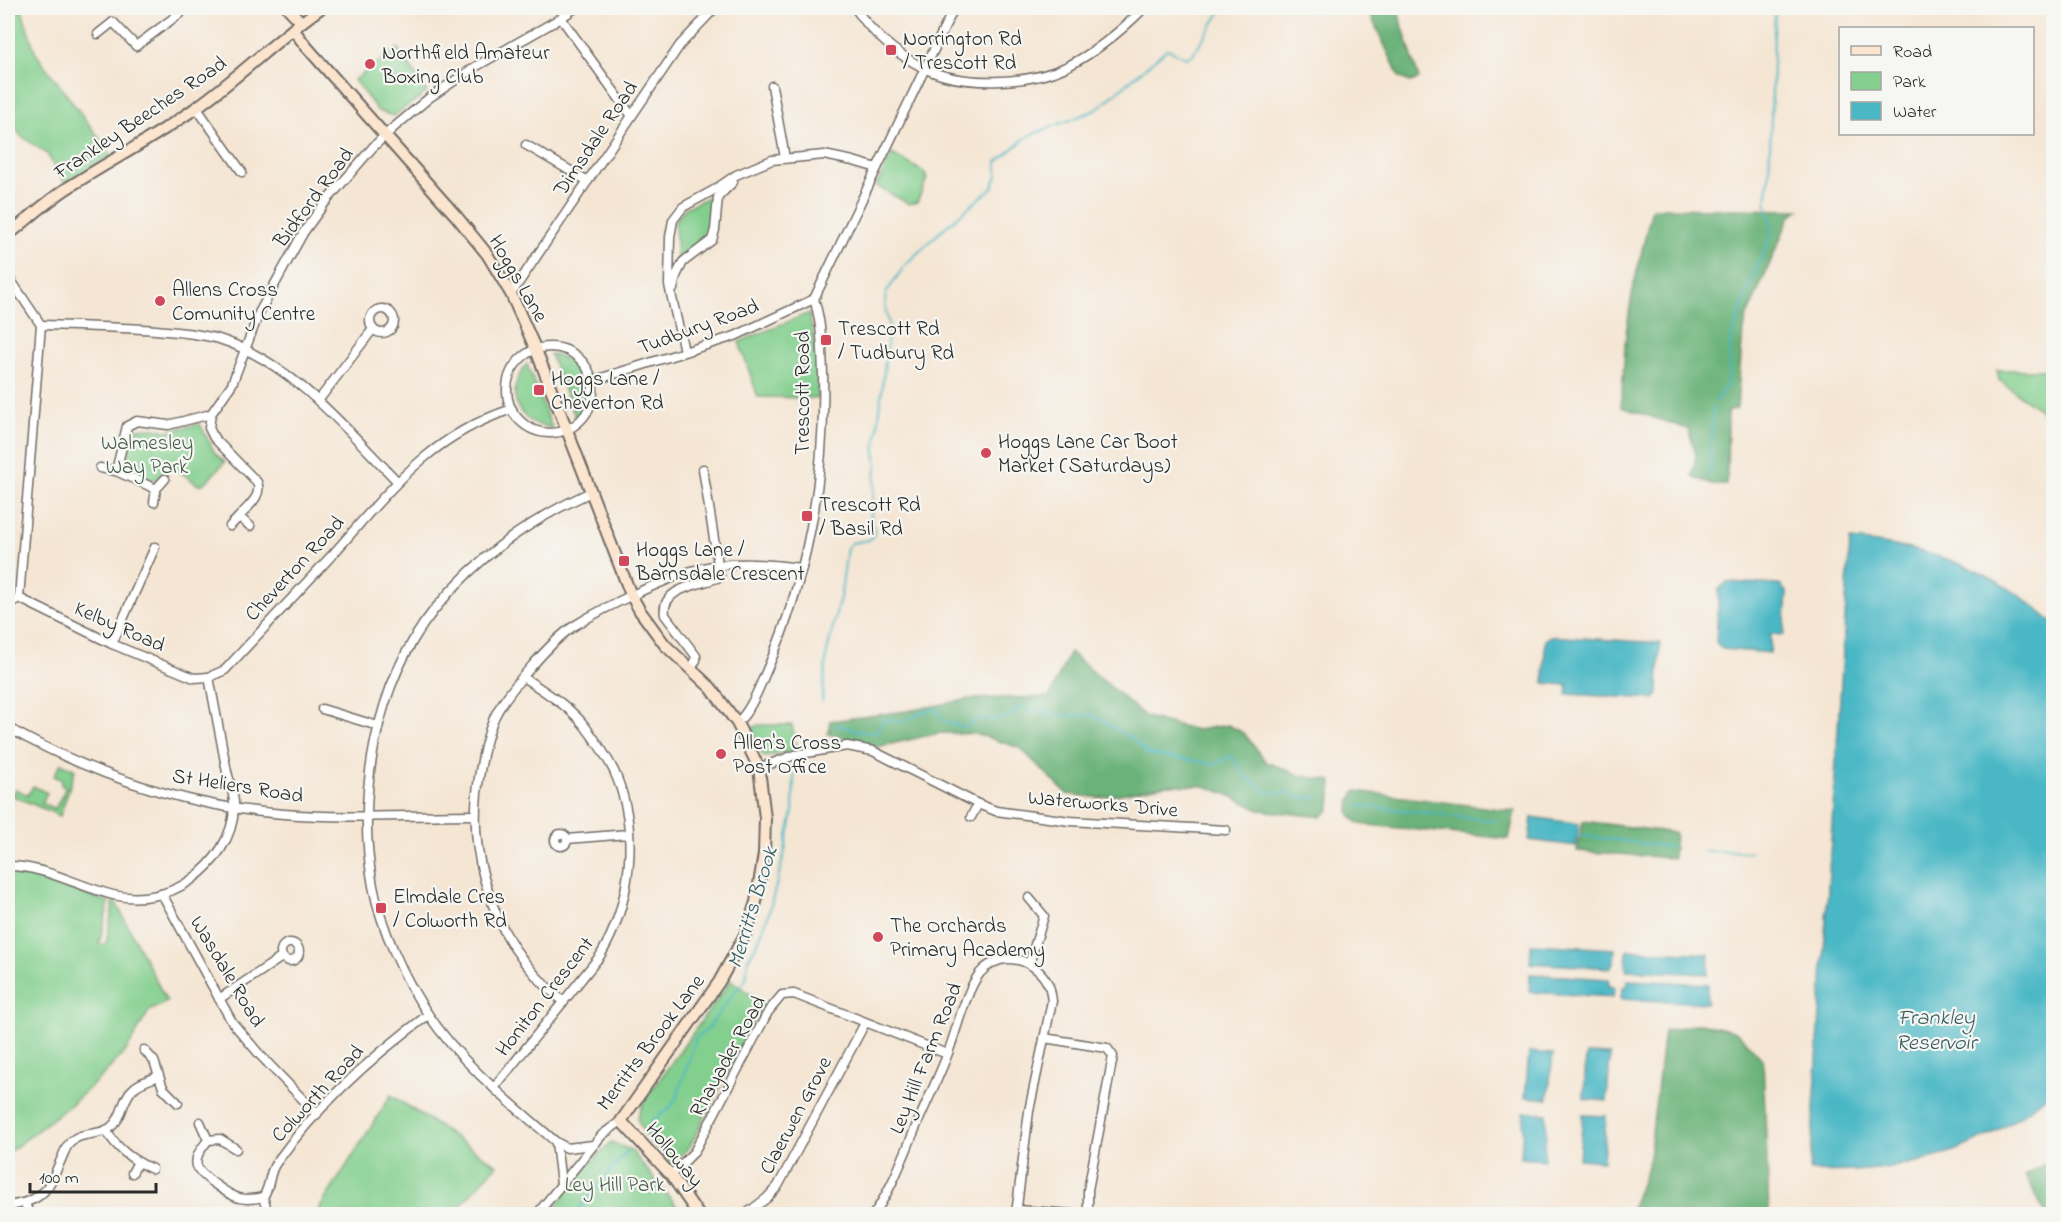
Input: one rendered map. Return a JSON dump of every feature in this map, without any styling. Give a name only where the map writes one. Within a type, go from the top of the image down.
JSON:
[{"type":"street","points":[[98,34],[113,22],[136,46],[187,8]]},
{"type":"street","name":"Hoggs Lane","points":[[288,8],[305,45],[487,254],[511,294],[536,350],[631,596]]},
{"type":"street","name":"Frankley Beeches Road","points":[[8,235],[70,187],[196,107],[237,77],[297,25],[321,8]]},
{"type":"street","name":"Bidford Road","points":[[211,414],[232,384],[259,313],[303,233],[324,204],[385,135],[429,98],[575,8]]},
{"type":"street","name":"Dimsdale Road","points":[[511,294],[680,45],[715,8]]},
{"type":"street","points":[[855,8],[874,33],[924,69],[950,77],[1008,81],[1038,76],[1066,67],[1088,54],[1144,8]]},
{"type":"street","points":[[814,299],[954,8]]},
{"type":"street","points":[[561,18],[631,115]]},
{"type":"street","points":[[772,86],[785,158]]},
{"type":"street","points":[[196,107],[242,172]]},
{"type":"street","points":[[526,145],[588,181]]},
{"type":"street","points":[[672,296],[676,276],[683,262],[712,240],[718,197],[741,175],[772,160],[785,158],[824,156],[877,168]]},
{"type":"street","points":[[684,351],[669,285],[670,237],[673,220],[682,207],[736,175],[741,175]]},
{"type":"street","points":[[8,276],[41,325],[19,598],[8,605]]},
{"type":"street","name":"Tudbury Road","points":[[592,381],[735,336],[814,299]]},
{"type":"street","name":"Trescott Road","points":[[737,723],[746,715],[776,649],[802,568],[818,492],[824,399],[821,330],[814,299]]},
{"type":"street","points":[[41,325],[191,333],[219,339],[245,349],[280,370],[318,401],[397,481]]},
{"type":"street","points":[[318,401],[373,329]]},
{"type":"street","points":[[556,348],[573,354],[584,364],[592,381],[593,394],[590,406],[583,419],[566,430],[554,433],[534,430],[519,419],[512,409],[508,388],[511,374],[520,361],[536,350],[556,348]]},
{"type":"street","name":"Cheverton Road","points":[[209,677],[225,670],[397,481],[447,440],[472,426],[512,409]]},
{"type":"street","points":[[116,471],[127,426],[131,423],[137,421],[168,425],[211,414],[209,428],[214,438],[257,482],[260,488],[259,495],[230,526]]},
{"type":"street","points":[[100,468],[116,471],[156,489]]},
{"type":"street","points":[[691,669],[696,656],[665,615],[664,608],[668,597],[676,591],[720,577],[703,469]]},
{"type":"street","points":[[154,502],[156,489],[165,479]]},
{"type":"street","points":[[591,492],[553,509],[515,533],[473,568],[433,611],[408,650],[392,685],[378,726],[369,775],[366,815],[373,886],[381,917],[404,972],[428,1015],[464,1060],[556,1143],[567,1148],[593,1145]]},
{"type":"street","points":[[239,516],[250,526]]},
{"type":"street","points":[[112,644],[155,547]]},
{"type":"street","points":[[564,1002],[547,988],[515,951],[496,916],[480,867],[475,815],[483,752],[495,716],[522,677],[572,627],[631,596],[674,577],[719,565],[765,564],[802,568]]},
{"type":"street","name":"Merritts Brook Lane","points":[[537,1215],[593,1145],[621,1121],[719,982],[746,933],[756,902],[764,854],[765,818],[759,768],[737,723],[711,688],[665,645],[631,596]]},
{"type":"street","name":"Kelby Road","points":[[19,598],[112,644],[194,678],[209,677]]},
{"type":"street","points":[[8,866],[36,869],[113,895],[142,898],[162,894],[184,885],[201,873],[216,858],[229,835],[234,807],[209,677]]},
{"type":"street","name":"Honiton Crescent","points":[[494,1088],[600,956],[608,942],[621,906],[629,874],[628,817],[613,769],[582,723],[557,700],[522,677]]},
{"type":"street","points":[[322,709],[378,726]]},
{"type":"street","name":"St Heliers Road","points":[[8,728],[63,757],[139,785],[178,796],[234,807],[281,814],[334,817],[475,815]]},
{"type":"street","name":"Waterworks Drive","points":[[759,768],[795,755],[848,746],[873,751],[996,811],[1070,821],[1226,830]]},
{"type":"street","points":[[971,817],[978,804]]},
{"type":"street","points":[[567,839],[628,834]]},
{"type":"street","name":"Wasdale Road","points":[[162,894],[232,1022],[260,1055],[317,1114]]},
{"type":"street","points":[[1029,898],[1044,916],[1029,964],[1041,973],[1049,985],[1052,1001],[1029,1111],[1016,1212],[1074,1215]]},
{"type":"street","points":[[219,999],[282,957]]},
{"type":"street","name":"Ley Hill Farm Road","points":[[874,1215],[886,1197],[897,1173],[947,1054],[966,1002],[980,973],[1004,958],[1018,959],[1029,964]]},
{"type":"street","name":"Rhayader Road","points":[[671,1175],[694,1152],[768,1012],[782,995],[794,994],[865,1023]]},
{"type":"street","name":"Colworth Road","points":[[268,1215],[264,1197],[274,1165],[337,1092],[391,1042],[428,1015]]},
{"type":"street","points":[[865,1023],[947,1054]]},
{"type":"street","name":"Claerwen Grove","points":[[746,1215],[778,1186],[865,1023]]},
{"type":"street","points":[[1044,1038],[1107,1048],[1113,1056],[1089,1190],[1088,1215]]},
{"type":"street","points":[[144,1050],[154,1061],[163,1088],[178,1103]]},
{"type":"street","points":[[8,1206],[25,1203],[42,1194],[47,1189],[67,1145],[81,1135],[106,1130],[119,1119],[129,1093],[135,1086],[159,1076]]},
{"type":"street","name":"Holloway","points":[[621,1121],[671,1175],[698,1215]]},
{"type":"street","points":[[200,1122],[208,1140]]},
{"type":"street","points":[[106,1130],[114,1144],[138,1162],[152,1169]]},
{"type":"street","points":[[208,1140],[197,1156],[197,1166],[208,1178],[237,1197],[255,1199],[264,1197]]},
{"type":"street","points":[[208,1140],[220,1140],[236,1149]]},
{"type":"street","points":[[556,1143],[561,1184]]},
{"type":"street","points":[[132,1173],[138,1162]]},
{"type":"street","points":[[25,1203],[29,1215]]},
{"type":"green space","points":[[8,8],[21,8],[36,54],[112,155],[65,183],[47,154],[20,135],[8,114]]},
{"type":"green space","points":[[1367,8],[1397,8],[1419,79],[1410,82],[1400,78]]},
{"type":"green space","points":[[398,48],[427,92],[394,116],[378,111],[354,80]]},
{"type":"green space","points":[[892,154],[924,172],[927,179],[917,202],[909,204],[876,186]]},
{"type":"green space","points":[[713,195],[712,204],[708,209],[712,229],[708,238],[677,263],[675,221],[685,208]]},
{"type":"green space","points":[[1652,208],[1799,210],[1790,216],[1746,319],[1737,408],[1728,411],[1727,485],[1712,485],[1692,476],[1696,454],[1688,429],[1621,407],[1626,333],[1633,288]]},
{"type":"green space","points":[[809,313],[818,362],[818,398],[758,397],[739,342]]},
{"type":"green space","points":[[550,354],[572,363],[585,378],[587,398],[576,419]]},
{"type":"green space","points":[[527,364],[552,428],[530,420],[517,405],[516,385]]},
{"type":"green space","points":[[1997,370],[2053,371],[2053,420],[1999,380]]},
{"type":"green space","name":"Walmesley Way Park","points":[[200,424],[215,453],[225,462],[205,483],[198,485],[170,464],[158,478],[152,481],[120,471],[123,444],[132,429],[154,428],[166,431]]},
{"type":"green space","points":[[1070,652],[1146,717],[1197,730],[1228,725],[1244,733],[1266,762],[1302,776],[1332,781],[1330,809],[1321,817],[1259,810],[1227,794],[1204,786],[1166,785],[1101,798],[1067,794],[1020,748],[977,734],[939,733],[878,747],[828,734],[830,721],[907,711],[969,699],[1049,697]]},
{"type":"green space","points":[[758,725],[792,725],[797,750],[765,757],[761,753],[752,730]]},
{"type":"green space","points":[[61,763],[75,770],[60,816],[11,795],[15,789],[28,795],[33,786],[47,793],[42,803],[55,809],[66,787],[61,785],[62,780],[54,776]]},
{"type":"green space","points":[[1355,791],[1515,811],[1509,839],[1359,824],[1349,813]]},
{"type":"green space","points":[[1583,821],[1675,833],[1673,858],[1577,851]]},
{"type":"green space","points":[[8,874],[31,876],[109,902],[99,944],[106,944],[114,899],[167,1002],[149,1011],[126,1051],[99,1079],[73,1103],[8,1153]]},
{"type":"green space","points":[[731,980],[766,1006],[758,1013],[689,1148],[672,1164],[648,1139],[637,1119],[644,1101]]},
{"type":"green space","points":[[1701,1023],[1737,1032],[1763,1060],[1769,1214],[1629,1214],[1648,1166],[1664,1031]]},
{"type":"green space","points":[[391,1095],[497,1165],[453,1214],[316,1214]]},
{"type":"green space","name":"Ley Hill Park","points":[[611,1142],[631,1150],[683,1214],[550,1214],[587,1166]]},
{"type":"green space","points":[[2053,1159],[2053,1214],[2046,1214],[2025,1176]]},
{"type":"water","name":"Frankley Reservoir","points":[[1850,540],[1906,548],[1933,555],[1984,574],[2031,604],[2053,623],[2054,1089],[2027,1111],[1999,1129],[1941,1156],[1878,1169],[1810,1171]]},
{"type":"water","points":[[1727,582],[1780,585],[1787,593],[1784,635],[1771,634],[1770,653],[1722,649],[1716,642],[1719,589]]},
{"type":"water","points":[[1550,636],[1660,643],[1658,693],[1655,699],[1567,694],[1568,685],[1544,683],[1545,640]]},
{"type":"water","points":[[1532,817],[1579,824],[1576,846],[1529,840]]},
{"type":"water","points":[[1531,944],[1615,949],[1614,964],[1611,964],[1611,968],[1530,963]]},
{"type":"water","points":[[1627,950],[1709,954],[1708,974],[1626,970]]},
{"type":"water","points":[[1530,974],[1609,979],[1609,986],[1614,987],[1613,997],[1529,992]]},
{"type":"water","points":[[1627,980],[1708,984],[1707,1003],[1621,999],[1622,987],[1626,987]]},
{"type":"water","points":[[1529,1052],[1553,1054],[1548,1099],[1525,1097]]},
{"type":"water","points":[[1586,1054],[1610,1055],[1607,1101],[1584,1099]]},
{"type":"water","points":[[1524,1112],[1547,1114],[1544,1160],[1521,1158]]},
{"type":"water","points":[[1583,1115],[1606,1116],[1603,1161],[1579,1159]]},
{"type":"waterway","points":[[822,701],[827,652],[841,593],[847,548],[851,543],[869,540],[874,530],[870,521],[889,326],[885,305],[886,293],[905,265],[992,188],[997,176],[997,162],[1028,136],[1096,110],[1167,49],[1187,58],[1193,54],[1223,8]]},
{"type":"waterway","points":[[1715,401],[1725,389],[1729,378],[1730,341],[1754,273],[1771,237],[1772,225],[1766,203],[1775,8]]},
{"type":"waterway","points":[[1710,476],[1713,408]]},
{"type":"waterway","points":[[837,725],[875,733],[884,719],[899,722],[936,709],[944,721],[965,728],[976,720],[1000,719],[1010,716],[1017,707],[1068,716],[1093,715],[1134,740],[1148,754],[1216,764],[1231,756],[1245,776],[1263,790],[1273,793],[1287,792],[1297,797],[1317,798]]},
{"type":"waterway","name":"Merritts Brook","points":[[649,1123],[671,1107],[677,1097],[696,1038],[707,1030],[746,979],[748,959],[758,942],[768,916],[784,855],[793,812],[794,774]]},
{"type":"waterway","points":[[1358,805],[1496,821]]},
{"type":"waterway","points":[[1577,835],[1671,847]]},
{"type":"waterway","points":[[1703,851],[1751,852]]},
{"type":"waterway","name":"Merritts Brook","points":[[575,1214],[627,1151]]},
{"type":"place","name":"Norrington Rd / Trescott Rd","points":[[891,50]]},
{"type":"place","name":"Northfield Amateur Boxing Club","points":[[370,64]]},
{"type":"place","name":"Allens Cross Comunity Centre","points":[[160,301]]},
{"type":"place","name":"Trescott Rd / Tudbury Rd","points":[[826,340]]},
{"type":"place","name":"Hoggs Lane / Cheverton Rd","points":[[539,390]]},
{"type":"place","name":"Hoggs Lane Car Boot Market (Saturdays)","points":[[986,453]]},
{"type":"place","name":"Trescott Rd / Basil Rd","points":[[807,516]]},
{"type":"place","name":"Hoggs Lane / Barnsdale Crescent","points":[[624,561]]},
{"type":"place","name":"Allen's Cross Post Office","points":[[721,754]]},
{"type":"place","name":"Elmdale Cres / Colworth Rd","points":[[381,908]]},
{"type":"place","name":"The Orchards Primary Academy","points":[[878,937]]}]
